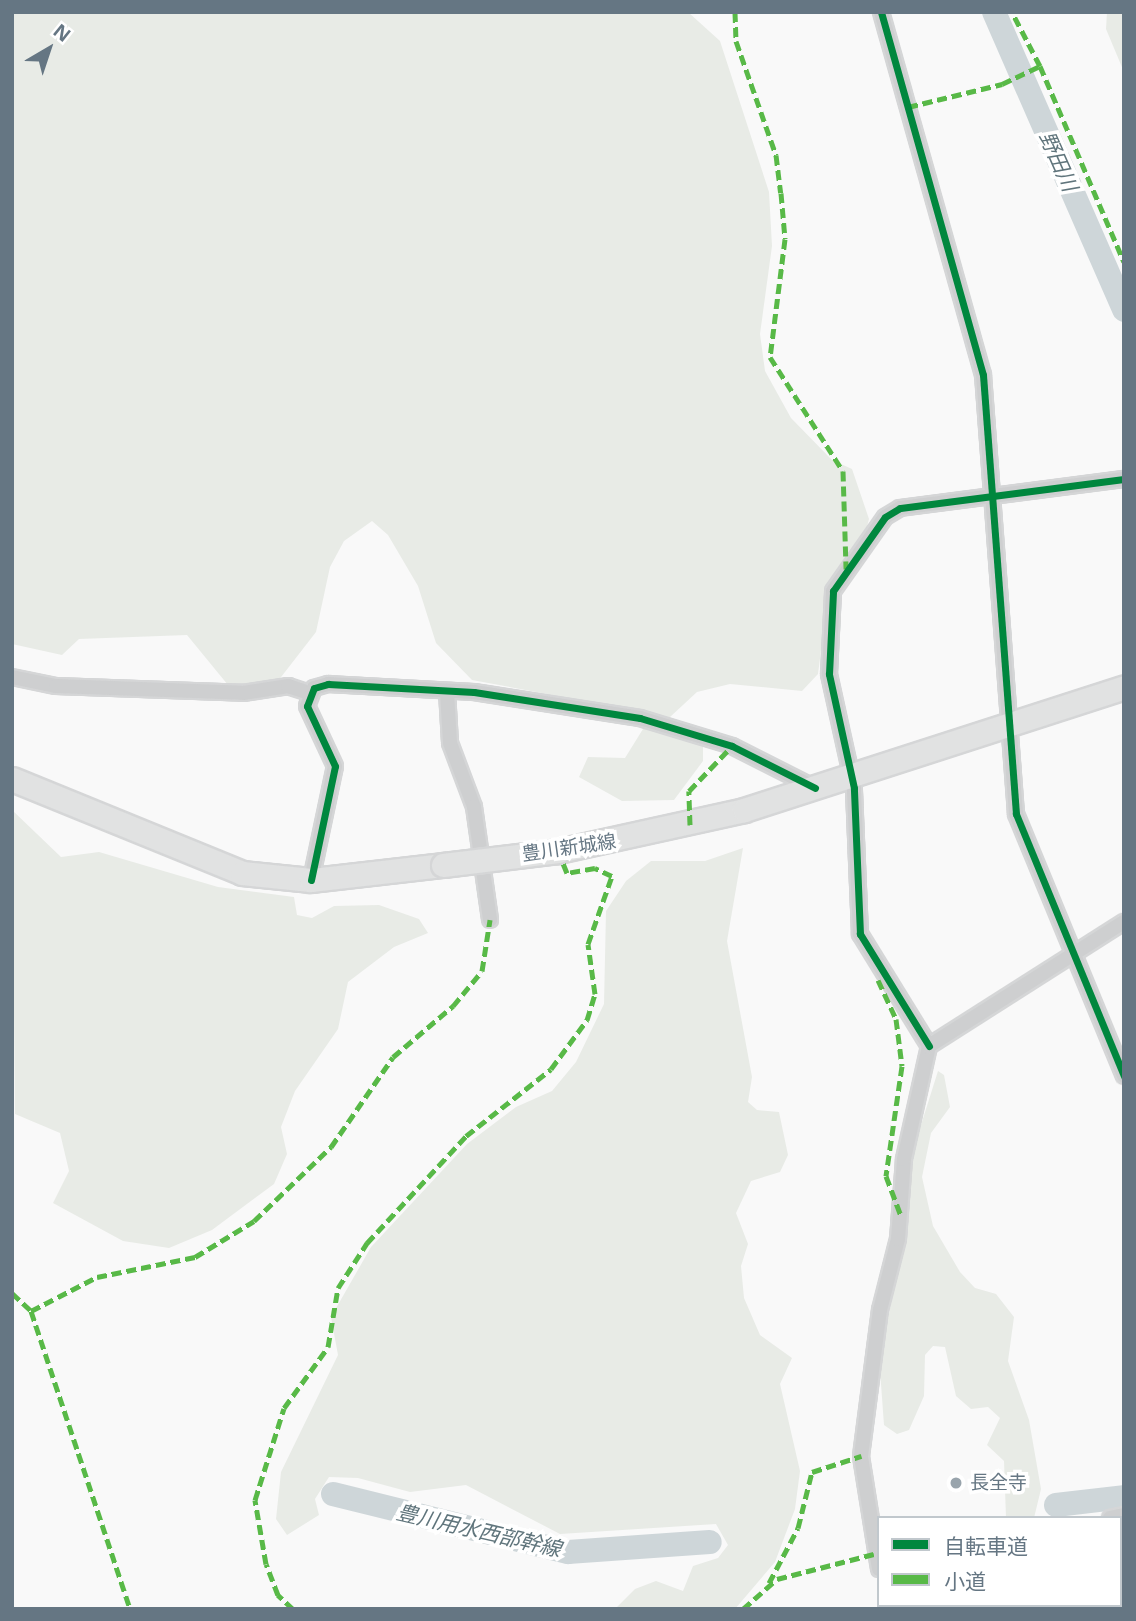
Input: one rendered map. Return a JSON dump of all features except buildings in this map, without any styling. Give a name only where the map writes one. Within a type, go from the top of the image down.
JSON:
[{"type":"main road","name":"豊川新城線","points":[[12,779],[242,873],[311,880],[558,851],[650,835],[815,788],[1008,722],[1124,687]]},
{"type":"street","points":[[881,12],[983,375],[1008,722],[1021,830],[1124,1076]]},
{"type":"street","points":[[876,1553],[861,1456],[880,1310],[898,1239],[904,1159],[929,1046],[860,934],[852,774],[829,674],[833,591],[885,517],[916,505],[1124,480]]},
{"type":"street","points":[[12,677],[122,690],[180,686],[243,692],[288,686],[309,693],[328,684],[447,692],[682,727],[796,773],[815,788]]},
{"type":"street","points":[[447,692],[450,743],[474,807],[490,920]]},
{"type":"street","points":[[309,693],[307,706],[335,766],[311,880]]},
{"type":"street","points":[[929,1046],[1124,922]]},
{"type":"shaded area","points":[[12,12],[688,12],[720,41],[769,192],[772,246],[760,334],[765,371],[791,418],[832,460],[852,469],[869,519],[865,535],[830,579],[818,674],[802,691],[730,684],[697,692],[670,717],[677,733],[703,747],[703,761],[674,800],[622,801],[579,777],[588,757],[625,758],[643,729],[627,709],[472,680],[436,643],[418,586],[388,535],[372,521],[344,541],[330,567],[316,632],[278,681],[251,690],[228,685],[187,635],[79,639],[62,655],[12,644]]},
{"type":"shaded area","points":[[1107,12],[1124,12],[1124,72],[1106,29]]},
{"type":"shaded area","points":[[12,810],[61,857],[99,852],[218,887],[294,897],[297,915],[312,918],[334,906],[379,905],[419,919],[428,933],[394,947],[348,982],[338,1029],[295,1091],[281,1127],[287,1154],[274,1184],[212,1230],[169,1248],[123,1241],[53,1203],[69,1171],[60,1133],[15,1114]]},
{"type":"shaded area","points":[[743,848],[727,941],[752,1077],[748,1102],[757,1110],[779,1112],[788,1155],[780,1172],[751,1181],[736,1213],[748,1244],[741,1266],[744,1298],[760,1335],[792,1358],[780,1384],[800,1471],[795,1509],[775,1562],[735,1609],[615,1609],[635,1589],[656,1581],[683,1591],[693,1566],[718,1558],[728,1545],[716,1524],[560,1534],[466,1485],[410,1492],[358,1478],[329,1477],[315,1499],[319,1515],[287,1535],[276,1519],[281,1472],[338,1355],[331,1317],[371,1247],[467,1144],[516,1107],[552,1091],[576,1062],[604,1004],[606,911],[626,881],[651,861],[705,861]]},
{"type":"shaded area","points":[[938,1071],[944,1075],[950,1107],[931,1133],[922,1177],[933,1226],[960,1272],[975,1288],[996,1294],[1014,1317],[1008,1361],[1029,1420],[1041,1489],[1034,1516],[1006,1516],[1004,1461],[987,1445],[1000,1418],[988,1407],[971,1409],[956,1396],[945,1347],[933,1346],[925,1355],[924,1396],[909,1430],[897,1434],[884,1425],[879,1357],[907,1234],[909,1163]]},
{"type":"waterway","name":"野田川","points":[[994,12],[1124,310]]},
{"type":"waterway","name":"豊川用水西部幹線","points":[[333,1494],[568,1552],[710,1542]]},
{"type":"waterway","name":"豊川用水西部幹線","points":[[1056,1505],[1124,1497]]},
{"type":"marked path","points":[[735,12],[736,41],[776,155],[781,193],[785,239],[770,357],[843,471],[846,569]]},
{"type":"marked path","points":[[908,107],[1002,84],[1040,66],[1012,12]]},
{"type":"marked path","points":[[1040,66],[1124,262]]},
{"type":"marked path","points":[[690,825],[689,791],[732,746]]},
{"type":"marked path","points":[[293,1609],[278,1595],[266,1564],[255,1500],[284,1408],[328,1347],[338,1288],[367,1243],[466,1136],[551,1069],[587,1020],[595,994],[588,944],[612,876],[595,868],[567,873],[558,851]]},
{"type":"marked path","points":[[31,1311],[97,1277],[195,1257],[254,1221],[331,1147],[393,1057],[453,1006],[482,971],[490,920]]},
{"type":"marked path","points":[[878,980],[896,1019],[902,1066],[886,1176],[901,1216]]},
{"type":"marked path","points":[[12,1293],[31,1311],[130,1609]]},
{"type":"marked path","points":[[769,1583],[798,1528],[812,1472],[861,1456]]},
{"type":"marked path","points":[[743,1609],[777,1579],[874,1554]]},
{"type":"cycle path","points":[[881,12],[983,375],[1016,814],[1124,1076]]},
{"type":"cycle path","points":[[929,1046],[860,934],[854,788],[829,674],[833,591],[885,517],[900,508],[1124,479]]},
{"type":"cycle path","points":[[311,880],[335,766],[307,706],[314,688],[328,684],[474,692],[640,718],[732,746],[815,788]]},
{"type":"place","name":"長全寺","points":[[956,1483]]}]
